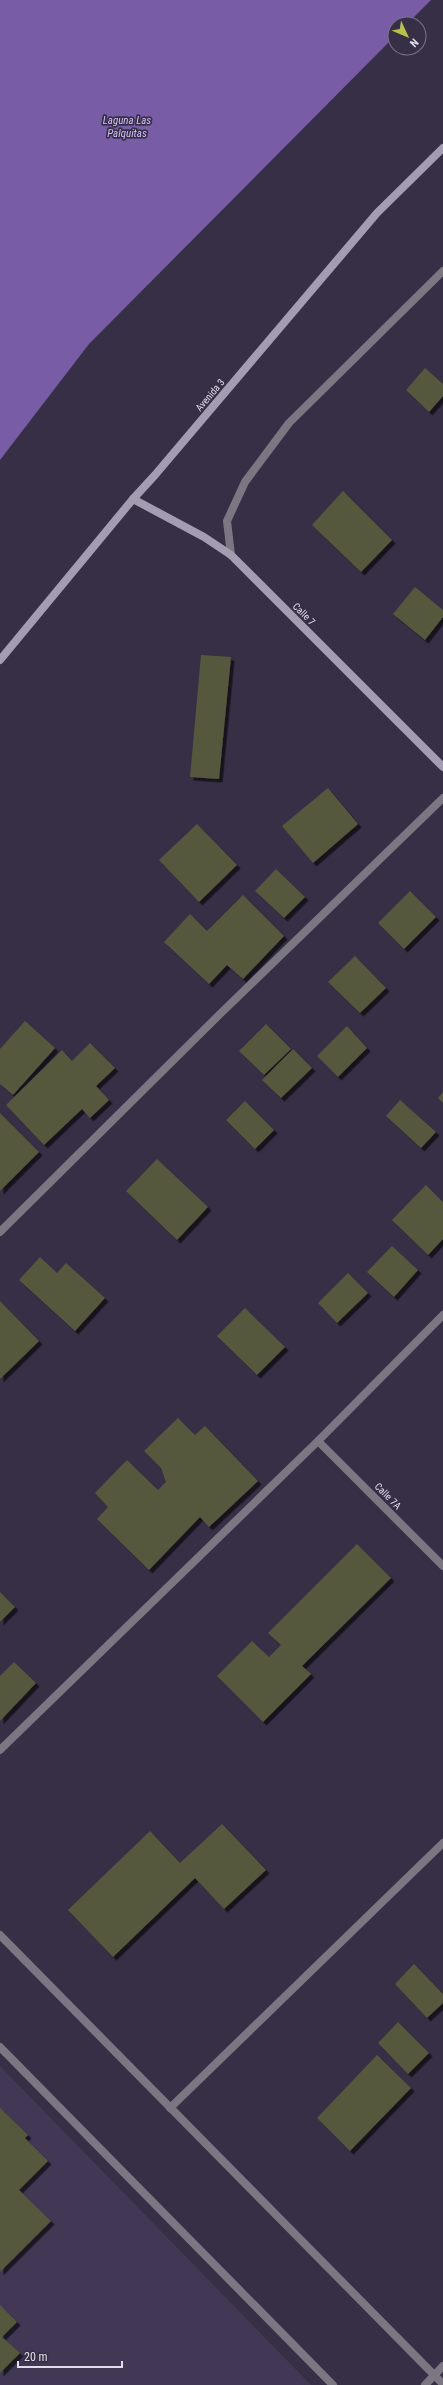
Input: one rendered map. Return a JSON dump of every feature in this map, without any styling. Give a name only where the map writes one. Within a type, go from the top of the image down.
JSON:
[{"type":"main road","name":"Avenida 3","points":[[0,660],[132,498],[155,475],[377,213],[443,148]]},
{"type":"main road","name":"Calle 7","points":[[132,498],[204,537],[231,555],[443,767]]},
{"type":"street","points":[[231,555],[227,521],[245,482],[289,423],[443,271]]},
{"type":"street","points":[[0,1232],[219,1015],[443,798]]},
{"type":"street","points":[[0,1750],[318,1441],[443,1315]]},
{"type":"street","name":"Calle 7A","points":[[318,1441],[443,1566]]},
{"type":"street","points":[[170,2108],[443,1843]]},
{"type":"street","points":[[0,1935],[443,2384]]},
{"type":"street","points":[[0,2048],[333,2385]]},
{"type":"street","points":[[425,2385],[443,2366]]},
{"type":"shaded area","points":[[0,2066],[311,2385],[0,2385]]},
{"type":"water","name":"Laguna Las Palquitas","points":[[0,0],[431,0],[415,16],[387,16],[387,44],[89,344],[0,460]]},
{"type":"building","points":[[425,368],[443,384],[443,396],[429,412],[406,390]]},
{"type":"building","points":[[343,491],[392,540],[361,572],[312,525]]},
{"type":"building","points":[[415,587],[443,610],[443,617],[425,640],[393,614]]},
{"type":"building","points":[[201,655],[231,657],[219,779],[190,777]]},
{"type":"building","points":[[328,788],[358,824],[313,863],[282,826]]},
{"type":"building","points":[[197,824],[237,865],[199,902],[159,860]]},
{"type":"building","points":[[276,869],[305,897],[284,918],[255,891]]},
{"type":"building","points":[[410,891],[436,917],[404,949],[378,923]]},
{"type":"building","points":[[243,895],[284,936],[243,979],[227,965],[209,984],[164,942],[190,914],[207,931]]},
{"type":"building","points":[[355,956],[386,988],[360,1013],[328,982]]},
{"type":"building","points":[[25,1021],[55,1048],[13,1095],[0,1084],[0,1049]]},
{"type":"building","points":[[266,1024],[291,1049],[264,1075],[239,1051]]},
{"type":"building","points":[[347,1026],[367,1048],[338,1077],[317,1056]]},
{"type":"building","points":[[90,1043],[115,1068],[96,1086],[109,1100],[90,1118],[82,1109],[44,1145],[6,1105],[62,1050],[72,1061]]},
{"type":"building","points":[[293,1049],[312,1068],[281,1098],[262,1080]]},
{"type":"building","points":[[443,1092],[443,1103],[438,1098]]},
{"type":"building","points":[[400,1100],[436,1132],[421,1148],[386,1116]]},
{"type":"building","points":[[245,1101],[274,1130],[255,1149],[226,1120]]},
{"type":"building","points":[[0,1113],[39,1152],[0,1191]]},
{"type":"building","points":[[157,1159],[208,1207],[177,1240],[126,1191]]},
{"type":"building","points":[[426,1185],[443,1202],[443,1239],[428,1255],[392,1220]]},
{"type":"building","points":[[392,1246],[418,1270],[394,1297],[367,1272]]},
{"type":"building","points":[[40,1257],[57,1273],[66,1263],[105,1298],[75,1331],[19,1280]]},
{"type":"building","points":[[348,1273],[368,1293],[337,1323],[318,1303]]},
{"type":"building","points":[[0,1301],[39,1341],[0,1379]]},
{"type":"building","points":[[245,1308],[285,1347],[257,1375],[217,1336]]},
{"type":"building","points":[[178,1418],[195,1435],[205,1426],[258,1481],[209,1527],[200,1517],[149,1570],[97,1519],[108,1507],[95,1493],[127,1460],[158,1490],[166,1482],[161,1468],[144,1451]]},
{"type":"building","points":[[357,1544],[391,1578],[302,1666],[311,1674],[263,1722],[217,1676],[252,1641],[269,1657],[281,1645],[268,1633]]},
{"type":"building","points":[[0,1592],[15,1607],[0,1622]]},
{"type":"building","points":[[14,1662],[36,1683],[0,1721],[0,1676]]},
{"type":"building","points":[[222,1824],[266,1870],[224,1909],[195,1878],[113,1957],[68,1910],[150,1831],[180,1863]]},
{"type":"building","points":[[414,1964],[443,1994],[443,2003],[427,2018],[395,1984]]},
{"type":"building","points":[[398,2022],[429,2053],[408,2074],[378,2043]]},
{"type":"building","points":[[377,2055],[411,2088],[350,2151],[317,2118]]},
{"type":"building","points":[[0,2108],[28,2135],[25,2138],[48,2161],[19,2190],[51,2221],[0,2272]]},
{"type":"building","points":[[0,2305],[17,2322],[2,2337],[20,2353],[0,2373]]}]
